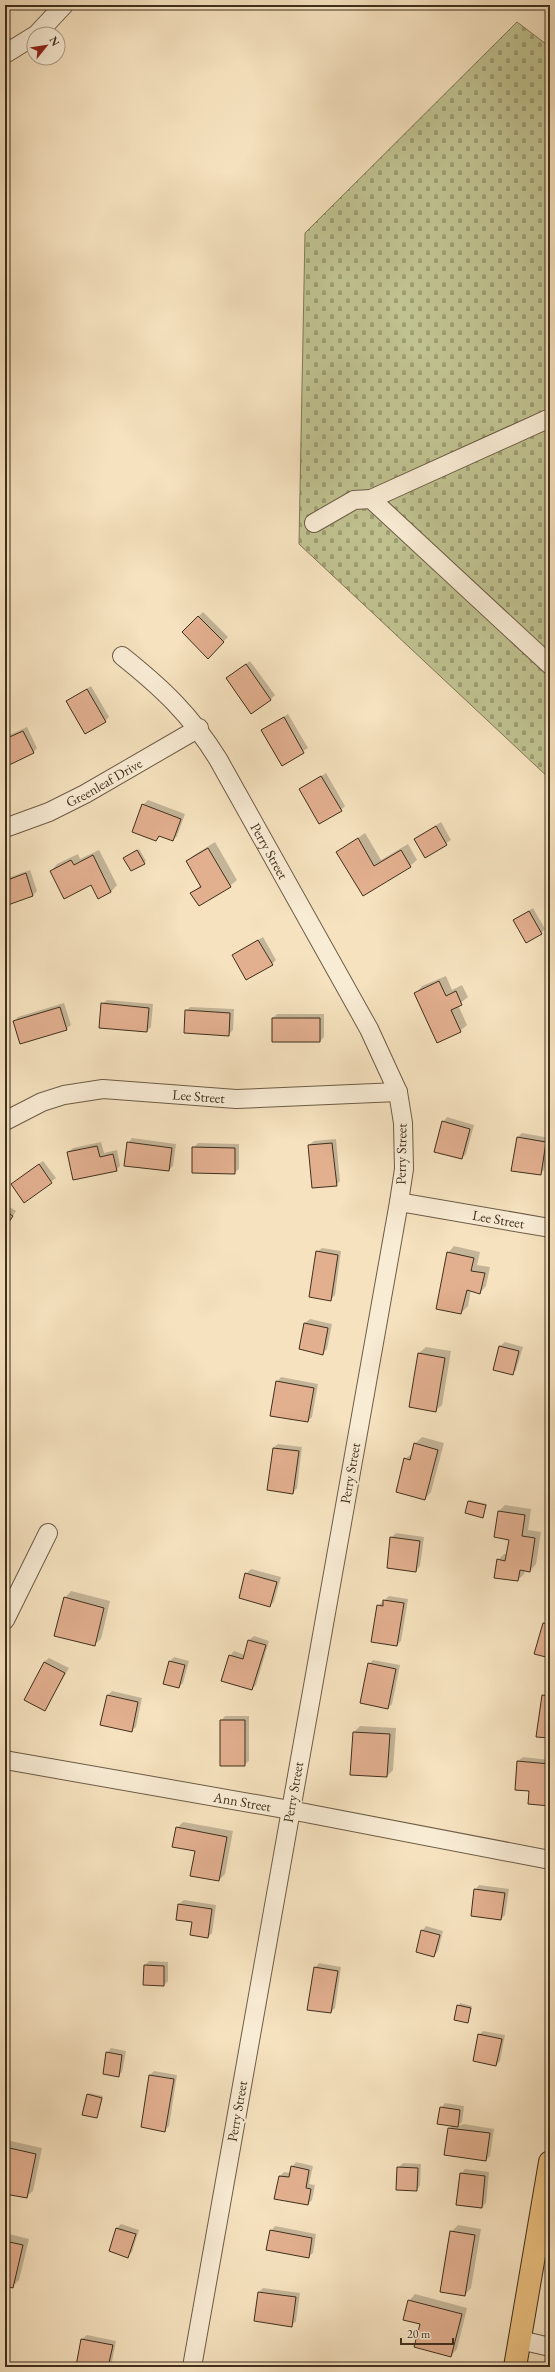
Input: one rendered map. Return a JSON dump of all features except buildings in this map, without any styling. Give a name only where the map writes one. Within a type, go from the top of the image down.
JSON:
[{"type":"main road","points":[[515,2367],[550,2162]]},
{"type":"street","points":[[44,26],[64,5]]},
{"type":"street","points":[[5,54],[26,41]]},
{"type":"street","points":[[314,523],[354,500],[371,499],[550,418]]},
{"type":"street","points":[[371,499],[550,664]]},
{"type":"street","name":"Perry Street","points":[[122,656],[175,702],[199,728],[369,1029],[398,1092],[403,1123],[404,1169],[399,1202],[192,2367]]},
{"type":"street","name":"Greenleaf Drive","points":[[5,828],[49,812],[85,794],[199,728]]},
{"type":"street","name":"Lee Street","points":[[5,1121],[50,1100],[103,1089],[236,1099],[398,1092]]},
{"type":"street","name":"Lee Street","points":[[399,1202],[550,1228]]},
{"type":"street","points":[[5,1620],[48,1533]]},
{"type":"street","name":"Ann Street","points":[[5,1760],[290,1810],[550,1860]]},
{"type":"street","points":[[520,2340],[550,2347]]},
{"type":"green space","points":[[517,22],[550,47],[550,779],[299,544],[305,233]]}]
